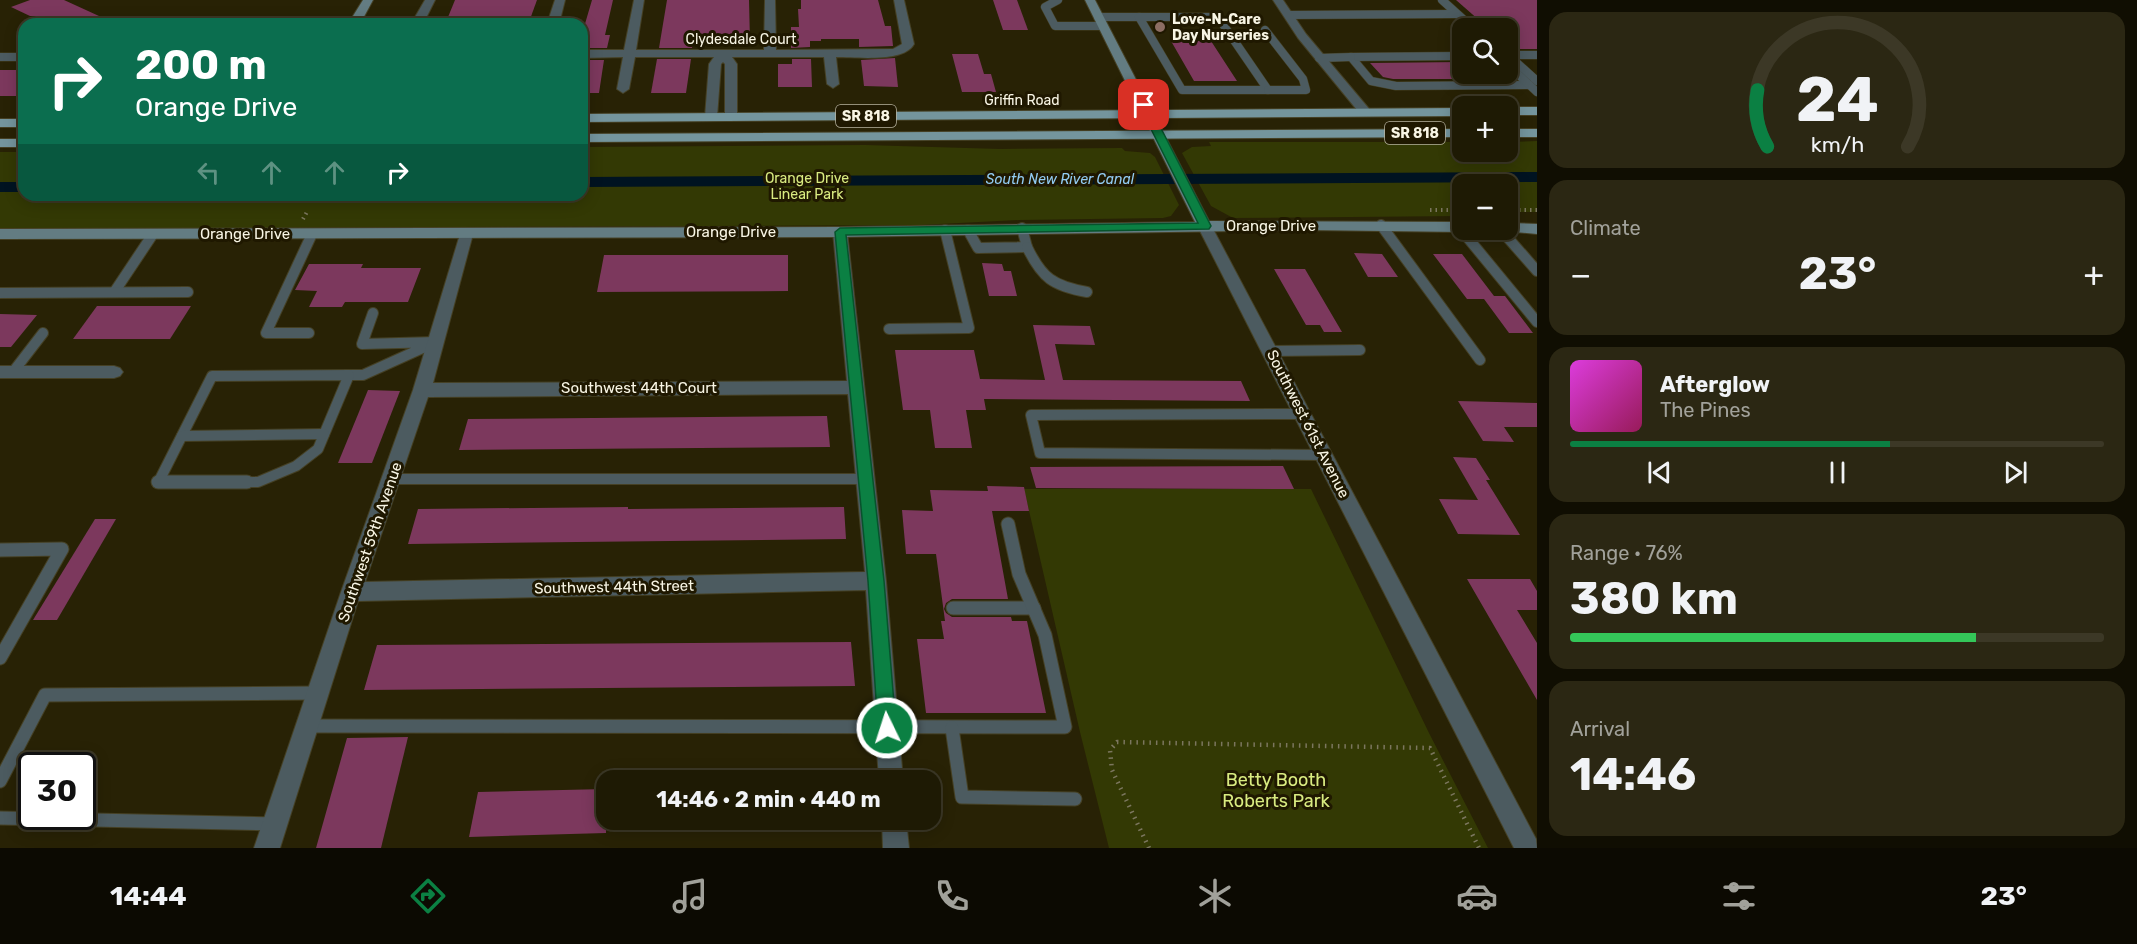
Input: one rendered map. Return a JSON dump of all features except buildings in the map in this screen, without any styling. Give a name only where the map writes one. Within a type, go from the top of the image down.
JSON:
[{"type":"main road","points":[[1518,111],[1537,111]]},
{"type":"main road","name":"Griffin Road","points":[[588,118],[1452,112]]},
{"type":"main road","points":[[588,130],[694,129],[731,117]]},
{"type":"main road","points":[[0,123],[18,123]]},
{"type":"main road","points":[[1518,133],[1535,132]]},
{"type":"main road","name":"SR 818","points":[[588,138],[1452,133]]},
{"type":"main road","points":[[0,143],[18,143]]},
{"type":"street","points":[[358,18],[368,0]]},
{"type":"street","points":[[420,18],[430,0]]},
{"type":"street","points":[[555,18],[560,0]]},
{"type":"street","points":[[623,89],[639,0]]},
{"type":"street","points":[[770,0],[770,53]]},
{"type":"street","name":"Clydesdale Court","points":[[588,54],[884,54],[900,51],[908,44],[898,0]]},
{"type":"street","name":"Southwest 61st Avenue","points":[[1090,0],[1527,848]]},
{"type":"street","points":[[1278,0],[1319,58],[1366,113]]},
{"type":"street","points":[[1299,32],[1292,36],[1351,113]]},
{"type":"street","points":[[830,53],[833,84]]},
{"type":"street","points":[[711,117],[715,64],[723,54],[731,64],[731,117]]},
{"type":"street","name":"Orange Drive","points":[[0,234],[840,232],[1205,226],[1452,226]]},
{"type":"street","points":[[1518,228],[1537,229]]},
{"type":"street","points":[[840,232],[876,581],[890,770]]},
{"type":"street","name":"Southwest 59th Avenue","points":[[267,848],[351,592],[423,390],[466,234]]},
{"type":"street","points":[[7,372],[114,372]]},
{"type":"street","name":"Southwest 44th Court","points":[[423,390],[856,387]]},
{"type":"street","name":"Southwest 44th Street","points":[[351,592],[876,581]]},
{"type":"street","points":[[895,830],[896,848]]},
{"type":"lane","points":[[1058,0],[1045,8],[1055,26],[1139,17],[1218,17],[1268,90]]},
{"type":"lane","points":[[1442,0],[1461,18]]},
{"type":"lane","points":[[1288,15],[1456,14]]},
{"type":"lane","points":[[1139,17],[1182,90],[1306,90],[1303,79],[1265,30]]},
{"type":"lane","points":[[1518,55],[1537,55]]},
{"type":"lane","points":[[1319,58],[1452,56]]},
{"type":"lane","points":[[0,57],[18,57]]},
{"type":"lane","points":[[1351,57],[1371,81],[1396,86],[1529,85]]},
{"type":"lane","points":[[1518,64],[1537,81]]},
{"type":"lane","points":[[1518,75],[1537,92]]},
{"type":"lane","points":[[1381,225],[1480,360]]},
{"type":"lane","points":[[1022,228],[1036,267],[1048,281],[1065,289],[1087,292]]},
{"type":"lane","points":[[889,329],[969,328],[945,230]]},
{"type":"lane","points":[[968,230],[978,248],[1027,247]]},
{"type":"lane","points":[[115,291],[153,234]]},
{"type":"lane","points":[[309,333],[266,333],[312,234]]},
{"type":"lane","points":[[1471,240],[1537,322]]},
{"type":"lane","points":[[1511,240],[1537,271]]},
{"type":"lane","points":[[0,292],[188,292]]},
{"type":"lane","points":[[373,313],[362,344],[436,342]]},
{"type":"lane","points":[[7,372],[43,333]]},
{"type":"lane","points":[[350,375],[318,449],[296,466],[258,482],[158,483],[212,376],[350,375],[363,375],[436,342]]},
{"type":"lane","points":[[1270,351],[1360,350]]},
{"type":"lane","points":[[1303,414],[1031,416],[1040,453],[1324,455]]},
{"type":"lane","points":[[182,436],[324,434]]},
{"type":"lane","points":[[391,479],[866,479]]},
{"type":"lane","points":[[308,726],[1065,727],[1045,635],[1019,574],[1008,524]]},
{"type":"lane","points":[[0,550],[62,549],[0,658]]},
{"type":"lane","points":[[953,608],[1034,608]]},
{"type":"lane","points":[[0,781],[45,695],[318,693]]},
{"type":"lane","points":[[952,728],[962,797],[1075,799]]},
{"type":"lane","points":[[0,818],[275,824]]},
{"type":"path","points":[[1518,210],[1537,210]]},
{"type":"path","points":[[1149,848],[1112,770],[1110,750],[1117,742],[1430,748],[1479,848]]},
{"type":"green space","points":[[1537,141],[1537,212],[1518,212],[1518,174],[1452,174],[1452,216],[1233,218],[1211,206],[1182,153],[1192,147],[1211,146],[1209,142],[1452,142],[1452,162],[1518,162],[1518,142]]},
{"type":"green space","name":"Orange Drive Linear Park","points":[[865,145],[1000,149],[1122,148],[1125,151],[1150,153],[1155,157],[1179,205],[1171,216],[1163,218],[1020,220],[920,225],[0,229],[0,152],[18,152],[18,201],[588,201],[588,147]]},
{"type":"green space","name":"Betty Booth Roberts Park","points":[[1024,489],[1311,489],[1429,733],[1488,848],[1109,848]]},
{"type":"waterway","name":"South New River Canal","points":[[588,182],[1537,177]]},
{"type":"waterway","name":"South New River Canal","points":[[0,187],[18,187]]},
{"type":"place","name":"Love-N-Care Day Nurseries","points":[[1160,27]]},
{"type":"route","points":[[887,728],[876,581],[840,232],[1205,226],[1144,105]]}]
